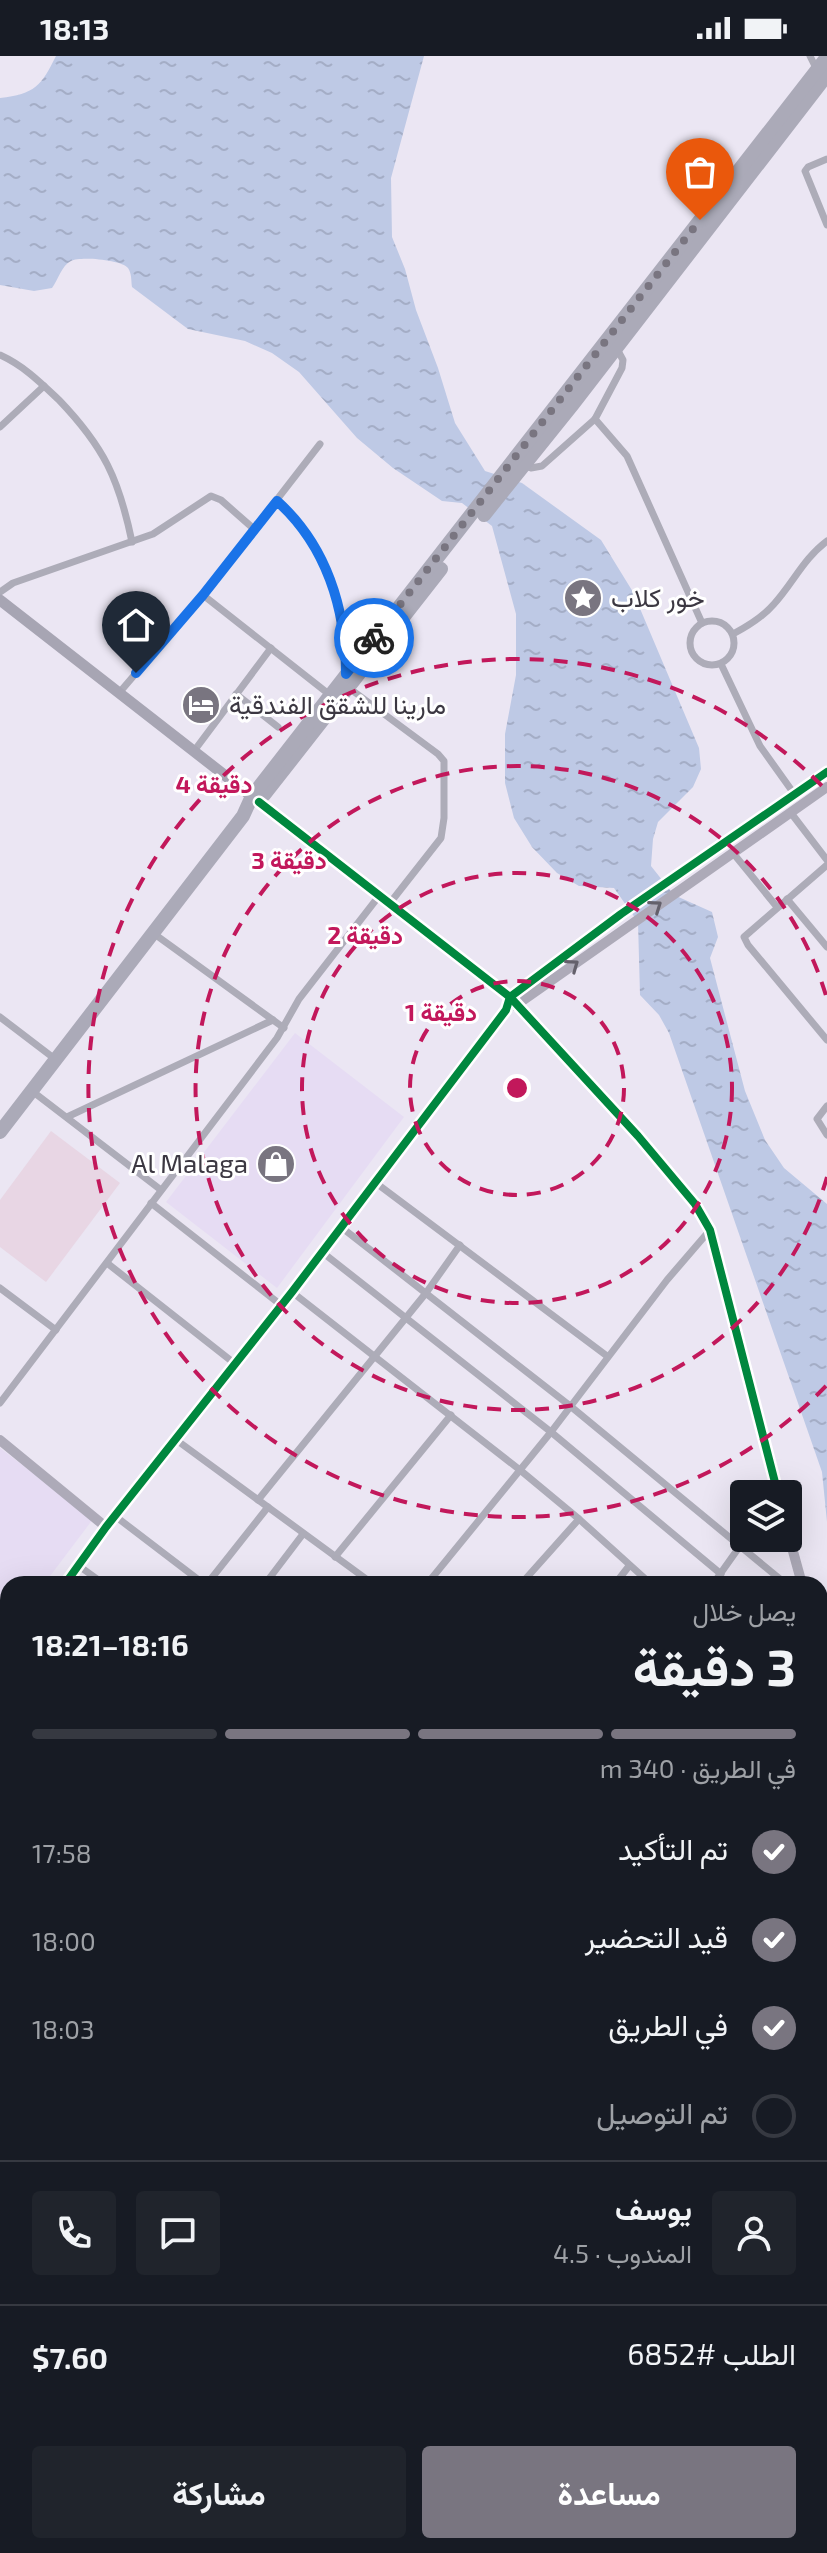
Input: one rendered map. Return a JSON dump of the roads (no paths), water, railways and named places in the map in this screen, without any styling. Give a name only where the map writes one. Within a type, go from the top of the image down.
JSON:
[{"type":"highway","points":[[0,1132],[471,523],[617,348],[824,77],[827,57]]},
{"type":"highway","points":[[517,467],[824,77]]},
{"type":"highway","points":[[253,802],[330,695],[348,681]]},
{"type":"main road","points":[[0,600],[194,751],[253,802]]},
{"type":"street","points":[[810,56],[824,77]]},
{"type":"street","points":[[827,159],[805,171],[827,225]]},
{"type":"street","points":[[517,467],[542,466],[595,419],[622,368],[623,360],[617,348]]},
{"type":"street","points":[[0,355],[18,363],[82,425],[108,463],[119,487],[132,542]]},
{"type":"street","points":[[0,427],[44,386]]},
{"type":"street","points":[[595,419],[627,456],[702,623]]},
{"type":"street","points":[[119,693],[203,595],[320,444]]},
{"type":"street","points":[[0,592],[13,583],[153,534],[211,496],[221,500],[254,529]]},
{"type":"street","points":[[277,501],[304,529],[328,574],[344,627],[348,681],[444,761],[441,838],[390,903]]},
{"type":"street","points":[[733,634],[774,605],[810,556],[827,541]]},
{"type":"street","points":[[203,595],[330,695]]},
{"type":"street","points":[[711,620],[720,622],[733,634],[732,655],[721,664],[706,665],[694,656],[690,641],[696,627],[702,623],[711,620]]},
{"type":"street","points":[[194,751],[271,648]]},
{"type":"street","points":[[721,664],[760,746],[795,795]]},
{"type":"street","points":[[236,694],[278,727]]},
{"type":"street","points":[[71,1576],[514,1000],[621,914],[827,772]]},
{"type":"street","points":[[514,1000],[827,787]]},
{"type":"street","points":[[253,802],[514,1000],[638,1136],[695,1204],[710,1230],[774,1480]]},
{"type":"street","points":[[791,813],[827,862],[747,933],[745,941],[825,1035]]},
{"type":"street","points":[[733,853],[777,907]]},
{"type":"street","points":[[0,1403],[284,1028],[299,999],[379,896]]},
{"type":"street","points":[[787,899],[827,947]]},
{"type":"street","points":[[152,933],[284,1028]]},
{"type":"street","points":[[0,1017],[55,1059]]},
{"type":"street","points":[[67,1117],[273,1020]]},
{"type":"street","points":[[32,1091],[161,1190]]},
{"type":"street","points":[[827,1106],[817,1119],[827,1135]]},
{"type":"street","points":[[376,1183],[607,1356]]},
{"type":"street","points":[[151,1203],[281,1305]]},
{"type":"street","points":[[341,1227],[569,1405],[730,1538]]},
{"type":"street","points":[[434,1576],[710,1230]]},
{"type":"street","points":[[258,1500],[426,1293],[460,1245]]},
{"type":"street","points":[[322,1252],[551,1432],[721,1574],[736,1552]]},
{"type":"street","points":[[107,1263],[234,1363]]},
{"type":"street","points":[[0,1288],[56,1330]]},
{"type":"street","points":[[292,1292],[520,1470],[641,1576]]},
{"type":"street","points":[[335,1557],[451,1415]]},
{"type":"street","points":[[175,1439],[362,1576]]},
{"type":"street","points":[[0,1440],[106,1527]]},
{"type":"street","points":[[212,1576],[268,1507]]},
{"type":"street","points":[[115,1516],[195,1576]]},
{"type":"street","points":[[528,1576],[579,1519]]},
{"type":"street","points":[[271,1576],[303,1534]]},
{"type":"street","points":[[747,1552],[776,1576]]},
{"type":"street","points":[[793,1552],[800,1576]]},
{"type":"street","points":[[79,1566],[93,1576]]},
{"type":"street","points":[[621,1576],[629,1566]]},
{"type":"water","points":[[56,56],[424,56],[391,178],[392,237],[455,423],[485,471],[522,483],[601,540],[633,592],[699,748],[701,769],[693,787],[658,822],[651,866],[674,895],[712,912],[718,937],[710,958],[745,1091],[765,1140],[784,1168],[827,1204],[827,1522],[822,1472],[669,1033],[659,1015],[640,995],[638,922],[614,888],[579,886],[557,873],[532,847],[514,818],[505,783],[505,734],[516,675],[516,614],[492,526],[462,503],[442,501],[393,468],[357,438],[299,372],[272,353],[245,341],[188,329],[132,287],[130,273],[124,265],[101,260],[76,260],[65,266],[52,288],[34,291],[0,285],[0,98],[36,87]]},
{"type":"place","name":"خور كلاب","points":[[583,598]]},
{"type":"place","name":"مارينا للشقق الفندقية","points":[[201,705]]},
{"type":"place","name":"Al Malaga","points":[[276,1164]]}]
